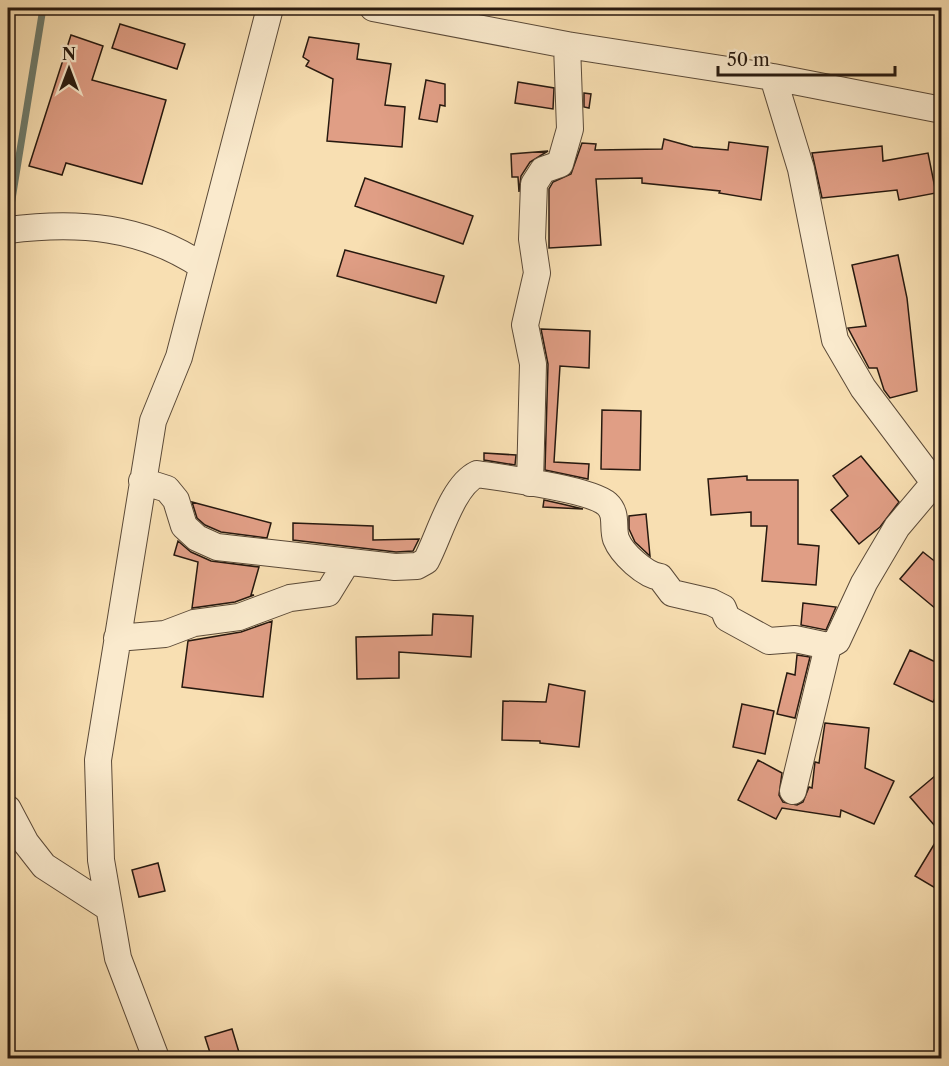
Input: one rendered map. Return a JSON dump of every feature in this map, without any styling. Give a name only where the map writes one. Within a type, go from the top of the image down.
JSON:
[{"type":"street","points":[[156,1059],[118,958],[100,860],[98,760],[153,422],[179,357],[270,8]]},
{"type":"street","points":[[373,8],[567,45],[773,77],[942,110]]},
{"type":"street","points":[[530,483],[533,364],[525,326],[537,273],[532,239],[534,183],[543,170],[560,164],[570,129],[567,45]]},
{"type":"street","points":[[142,481],[167,489],[176,500],[184,526],[197,538],[217,547],[395,567],[417,566],[426,561],[458,492],[468,478],[477,474],[561,489],[600,500],[608,505],[614,514],[618,542],[641,570],[649,576],[660,578],[672,593],[711,602],[723,608],[727,618],[769,641],[795,639],[828,646],[837,641],[864,583],[897,527],[938,488],[863,388],[835,340],[801,169],[773,77]]},
{"type":"street","points":[[8,230],[45,225],[129,231],[180,251],[202,266]]},
{"type":"street","points":[[117,638],[165,634],[194,623],[239,617],[290,598],[328,593],[347,562]]},
{"type":"street","points":[[793,791],[828,646]]},
{"type":"street","points":[[8,809],[26,843],[44,866],[109,908]]},
{"type":"building","points":[[120,24],[185,44],[177,69],[112,48]]},
{"type":"building","points":[[71,35],[103,46],[92,80],[166,100],[142,184],[66,163],[62,175],[29,166]]},
{"type":"building","points":[[309,37],[359,44],[357,59],[391,64],[385,105],[405,107],[402,147],[327,141],[333,79],[306,66],[309,61],[303,57]]},
{"type":"building","points":[[426,80],[445,84],[445,106],[440,105],[437,122],[419,119]]},
{"type":"building","points":[[518,82],[554,88],[553,109],[515,103]]},
{"type":"building","points":[[584,93],[591,94],[589,108],[584,107]]},
{"type":"building","points":[[664,139],[693,147],[728,150],[729,142],[768,147],[761,200],[719,193],[720,191],[642,183],[642,178],[596,179],[601,245],[549,248],[549,189],[553,182],[571,174],[582,143],[596,144],[595,150],[662,149]]},
{"type":"building","points":[[882,146],[883,161],[928,153],[936,193],[899,200],[897,190],[822,198],[812,153]]},
{"type":"building","points":[[548,151],[530,162],[521,176],[519,192],[518,177],[512,177],[511,154]]},
{"type":"building","points":[[365,178],[473,216],[463,244],[355,206]]},
{"type":"building","points":[[345,250],[444,276],[436,303],[337,276]]},
{"type":"building","points":[[898,255],[907,298],[917,391],[890,398],[884,390],[877,368],[869,368],[848,328],[866,326],[852,265]]},
{"type":"building","points":[[541,329],[590,331],[589,368],[560,366],[554,462],[589,464],[588,479],[545,470],[548,364]]},
{"type":"building","points":[[602,410],[641,411],[640,470],[601,469]]},
{"type":"building","points":[[484,453],[516,455],[515,465],[484,460]]},
{"type":"building","points":[[861,456],[899,502],[880,527],[859,544],[831,510],[848,496],[833,476]]},
{"type":"building","points":[[747,476],[747,480],[798,480],[798,544],[819,546],[816,585],[762,581],[767,526],[751,526],[751,512],[711,515],[708,479]]},
{"type":"building","points":[[544,500],[562,504],[583,509],[543,507]]},
{"type":"building","points":[[192,502],[271,523],[267,538],[221,532],[205,525],[197,518]]},
{"type":"building","points":[[646,514],[650,556],[635,542],[629,529],[629,516]]},
{"type":"building","points":[[293,523],[373,526],[373,540],[419,539],[413,551],[396,552],[293,540]]},
{"type":"building","points":[[178,541],[191,552],[211,561],[259,567],[251,595],[254,595],[235,602],[192,608],[198,562],[174,555]]},
{"type":"building","points":[[923,552],[942,567],[942,614],[900,579]]},
{"type":"building","points":[[803,603],[836,607],[826,630],[801,625]]},
{"type":"building","points":[[433,614],[473,616],[471,657],[399,652],[399,678],[357,679],[356,637],[432,635]]},
{"type":"building","points":[[272,621],[263,697],[182,687],[188,641],[241,632]]},
{"type":"building","points":[[910,650],[942,665],[942,684],[933,702],[894,684]]},
{"type":"building","points":[[797,655],[810,657],[795,718],[777,714],[787,673],[795,675]]},
{"type":"building","points":[[549,684],[585,691],[579,747],[540,743],[540,741],[502,740],[503,701],[546,702]]},
{"type":"building","points":[[742,704],[774,711],[765,754],[733,747]]},
{"type":"building","points":[[825,723],[869,728],[865,768],[894,781],[874,824],[841,810],[840,817],[782,808],[776,819],[738,800],[758,760],[782,773],[779,795],[783,802],[797,805],[803,802],[809,787],[812,788],[815,762],[819,763]]},
{"type":"building","points":[[942,770],[942,892],[915,876],[941,833],[910,797]]},
{"type":"building","points":[[158,863],[165,891],[139,897],[132,870]]},
{"type":"building","points":[[232,1029],[241,1059],[212,1059],[205,1037]]},
{"type":"waterway","points":[[8,224],[43,8]]}]
